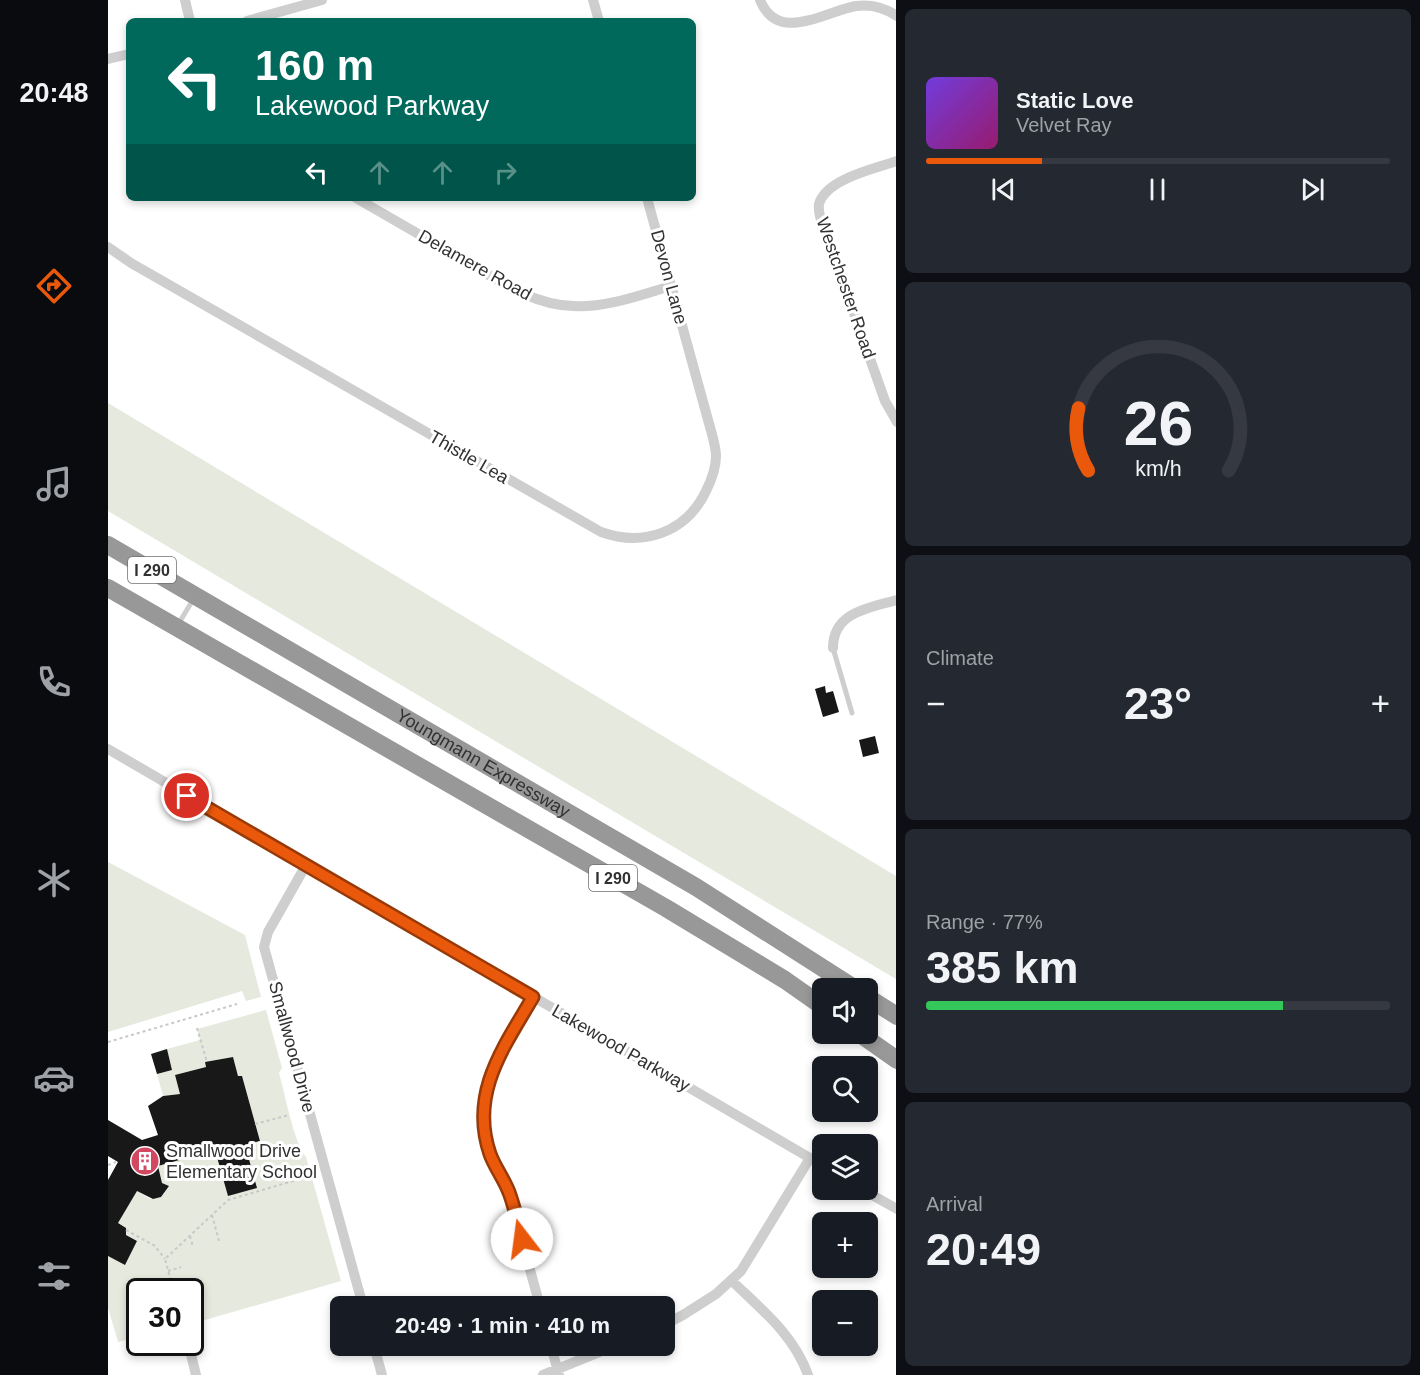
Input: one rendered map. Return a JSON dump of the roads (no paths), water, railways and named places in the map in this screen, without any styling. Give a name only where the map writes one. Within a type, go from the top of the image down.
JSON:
[{"type":"highway","name":"Youngmann Expressway","points":[[108,545],[696,887],[838,978]]},
{"type":"highway","name":"Youngmann Expressway","points":[[108,588],[666,908],[785,980],[812,999]]},
{"type":"highway","points":[[878,1004],[896,1015]]},
{"type":"highway","points":[[874,1044],[896,1059]]},
{"type":"street","points":[[185,0],[189,18]]},
{"type":"street","points":[[258,18],[322,0]]},
{"type":"street","points":[[593,0],[598,18]]},
{"type":"street","points":[[760,0],[765,12],[773,19],[789,23],[856,6],[878,8],[896,16]]},
{"type":"street","points":[[108,59],[126,55]]},
{"type":"street","name":"Westchester Road","points":[[896,161],[840,182],[830,188],[824,194],[819,210],[885,401],[896,420]]},
{"type":"street","name":"Delamere Road","points":[[361,201],[514,289],[543,302],[590,306],[618,302],[672,286]]},
{"type":"street","name":"Devon Lane","points":[[648,201],[691,356]]},
{"type":"street","name":"Thistle Lea","points":[[108,247],[131,263],[555,507],[614,537],[643,538],[670,530],[693,512],[709,485],[716,456],[691,356]]},
{"type":"street","points":[[833,648],[833,638],[841,622],[857,612],[896,600]]},
{"type":"street","name":"Lakewood Parkway","points":[[108,750],[810,1158]]},
{"type":"street","name":"Smallwood Drive","points":[[306,865],[268,932],[264,947],[360,1296]]},
{"type":"street","points":[[533,997],[495,1067],[487,1086],[482,1118],[490,1154],[509,1194],[537,1296]]},
{"type":"street","points":[[675,1320],[732,1281],[758,1246],[810,1158]]},
{"type":"street","points":[[878,1198],[896,1208]]},
{"type":"street","points":[[732,1281],[787,1335],[796,1348],[808,1375]]},
{"type":"street","points":[[191,1356],[196,1375]]},
{"type":"street","points":[[377,1356],[382,1375]]},
{"type":"street","points":[[554,1356],[559,1372]]},
{"type":"street","points":[[543,1375],[559,1372],[593,1356]]},
{"type":"lane","points":[[176,627],[195,596]]},
{"type":"lane","points":[[833,648],[852,712]]},
{"type":"place","name":"Smallwood Drive Elementary School","points":[[145,1161]]}]
